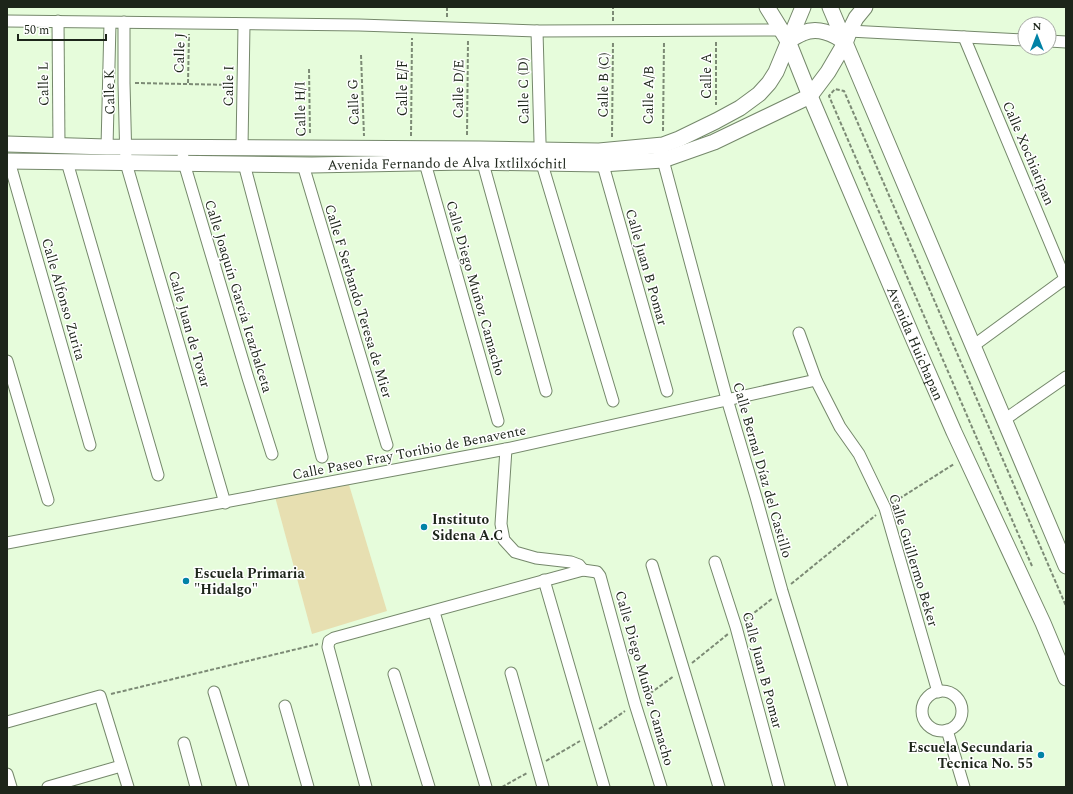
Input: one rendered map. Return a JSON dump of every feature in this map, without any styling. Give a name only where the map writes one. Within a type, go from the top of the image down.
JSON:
[{"type":"street","name":"Avenida Huichapan","points":[[767,7],[783,32],[954,432],[1044,623],[1066,678]]},
{"type":"street","name":"Avenida Fernando de Alva Ixtlilxóchitl","points":[[663,152],[679,139],[740,108],[759,94],[770,83],[776,72],[783,32],[803,7]]},
{"type":"street","points":[[830,7],[844,33],[973,346],[1066,566]]},
{"type":"street","name":"Avenida Fernando de Alva Ixtlilxóchitl","points":[[7,144],[107,147],[242,147],[411,150],[541,157],[663,152],[714,142],[810,96],[828,72],[844,33],[865,7]]},
{"type":"street","points":[[7,21],[469,28],[537,31],[613,30],[803,33],[815,31],[827,32],[838,37],[844,33],[1017,40]]},
{"type":"street","name":"Calle L","points":[[58,21],[59,146]]},
{"type":"street","points":[[107,147],[110,22]]},
{"type":"street","name":"Calle K","points":[[124,22],[126,163]]},
{"type":"street","name":"Calle I","points":[[242,147],[244,25]]},
{"type":"street","name":"Calle C (D)","points":[[537,31],[541,157]]},
{"type":"street","name":"Calle Xochiatipan","points":[[964,37],[1066,279]]},
{"type":"street","name":"Calle Joaquín García Icazbalceta","points":[[182,147],[184,163],[272,454]]},
{"type":"street","name":"Calle Bernal Díaz del Castillo","points":[[663,152],[727,399],[782,592],[842,787]]},
{"type":"street","name":"Avenida Fernando de Alva Ixtlilxóchitl","points":[[8,160],[303,165],[425,163],[476,154]]},
{"type":"street","points":[[476,154],[546,391]]},
{"type":"street","name":"Calle Juan B Pomar","points":[[605,155],[667,391]]},
{"type":"street","points":[[541,157],[613,401]]},
{"type":"street","name":"Calle Alfonso Zurita","points":[[8,160],[90,445]]},
{"type":"street","points":[[67,162],[158,475]]},
{"type":"street","name":"Calle Juan de Tovar","points":[[126,163],[225,503]]},
{"type":"street","name":"Calle Diego Muñoz Camacho","points":[[425,163],[498,421]]},
{"type":"street","points":[[244,164],[322,457]]},
{"type":"street","name":"Calle F Serbando Teresa de Mier","points":[[303,165],[387,445]]},
{"type":"street","points":[[973,346],[1066,279]]},
{"type":"street","name":"Calle Guillermo Beker","points":[[799,333],[816,380],[840,427],[859,454],[886,508],[938,692]]},
{"type":"street","points":[[7,361],[48,500]]},
{"type":"street","points":[[1004,420],[1066,377]]},
{"type":"street","name":"Calle Paseo Fray Toribio de Benavente","points":[[7,542],[225,503],[506,449],[816,380]]},
{"type":"street","points":[[366,787],[329,646],[334,638],[434,612],[583,570],[579,564],[536,558],[515,552],[504,540],[501,524],[506,449]]},
{"type":"street","name":"Calle Juan B Pomar","points":[[716,562],[736,627],[779,787]]},
{"type":"street","points":[[652,565],[719,787]]},
{"type":"street","name":"Calle Diego Muñoz Camacho","points":[[583,570],[597,572],[600,576],[635,704],[661,787]]},
{"type":"street","points":[[544,580],[604,787]]},
{"type":"street","points":[[434,612],[486,787]]},
{"type":"street","points":[[511,673],[543,787]]},
{"type":"street","points":[[394,674],[429,787]]},
{"type":"street","points":[[214,692],[243,787]]},
{"type":"street","points":[[938,692],[952,694],[958,699],[962,706],[960,721],[954,727],[940,731],[932,728],[923,716],[925,701],[931,695],[938,692]]},
{"type":"street","points":[[7,722],[101,700],[128,787]]},
{"type":"street","points":[[285,706],[308,787]]},
{"type":"street","points":[[947,730],[964,787]]},
{"type":"street","points":[[184,742],[196,787]]},
{"type":"street","points":[[48,787],[67,784],[121,766]]},
{"type":"street","points":[[7,774],[11,787]]},
{"type":"path","points":[[447,7],[447,13]]},
{"type":"path","name":"Calle B (C)","points":[[605,155],[614,7]]},
{"type":"path","name":"Calle J","points":[[188,83],[190,23]]},
{"type":"path","name":"Calle E/F","points":[[411,150],[412,27]]},
{"type":"path","name":"Calle D/E","points":[[469,28],[476,154]]},
{"type":"path","name":"Calle A/B","points":[[663,152],[664,31]]},
{"type":"path","name":"Calle A","points":[[716,31],[716,121]]},
{"type":"path","name":"Calle G","points":[[361,55],[365,149]]},
{"type":"path","name":"Calle H/I","points":[[309,69],[310,148]]},
{"type":"path","points":[[124,83],[188,83],[243,86]]},
{"type":"path","points":[[1035,571],[829,96],[835,88],[844,91],[1066,606]]},
{"type":"path","points":[[101,700],[329,646]]},
{"type":"shaded area","points":[[347,478],[387,611],[312,634],[274,493]]},
{"type":"place","name":"Instituto Sidena A.C","points":[[424,527]]},
{"type":"place","name":"Escuela Primaria \"Hidalgo\"","points":[[186,581]]},
{"type":"place","name":"Escuela Secundaria Tecnica No. 55","points":[[1041,755]]}]
